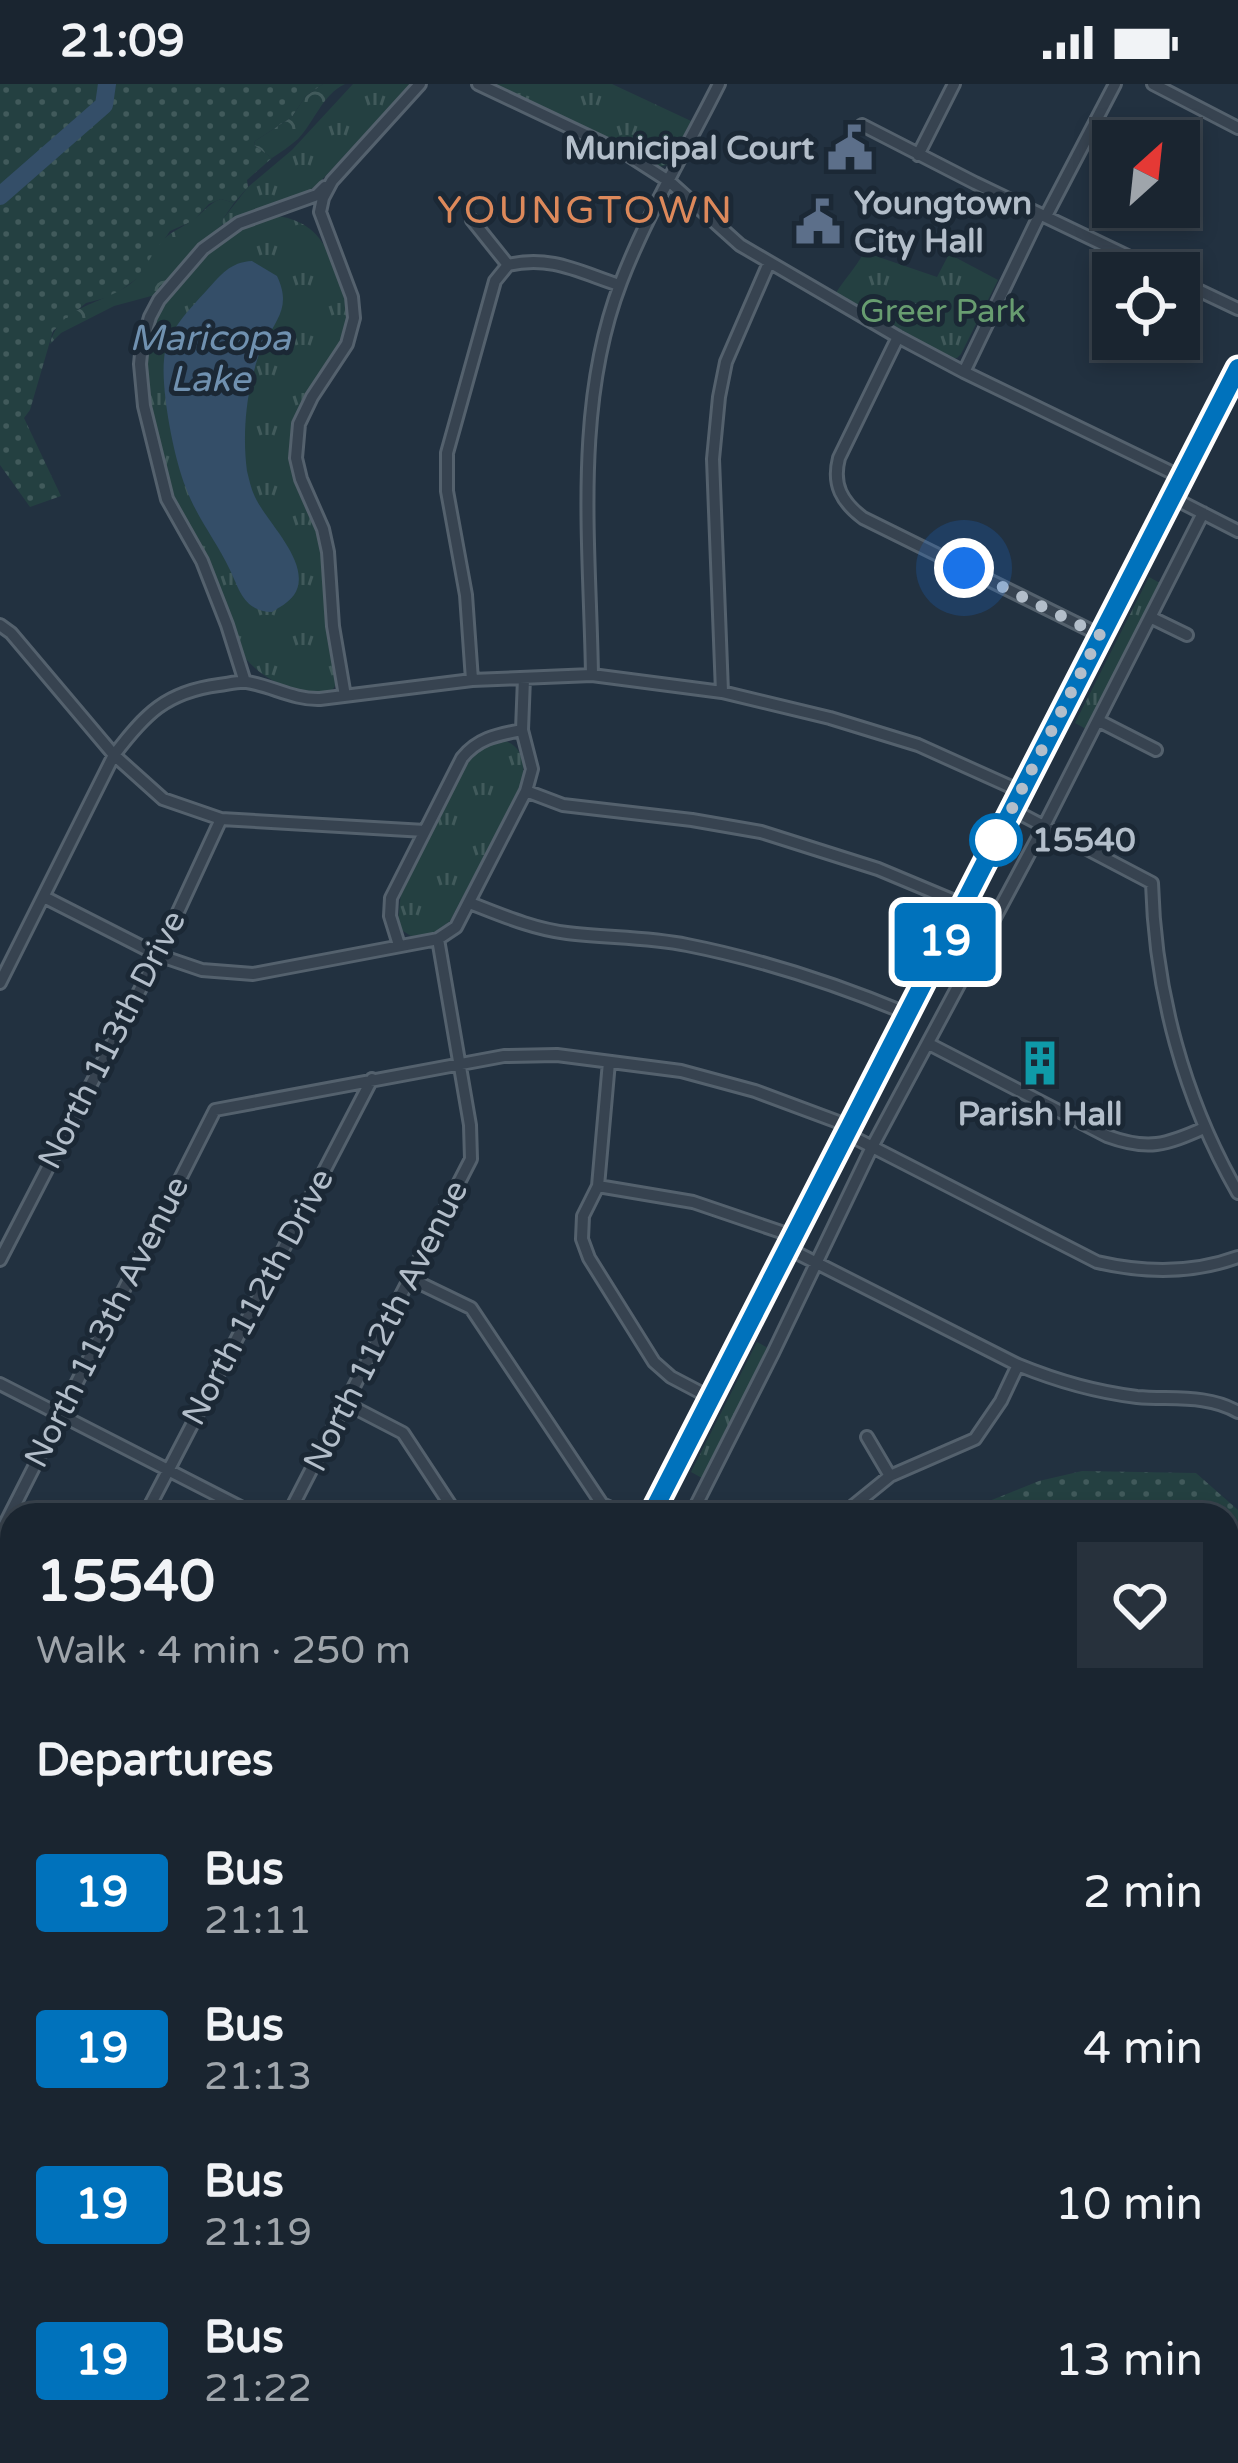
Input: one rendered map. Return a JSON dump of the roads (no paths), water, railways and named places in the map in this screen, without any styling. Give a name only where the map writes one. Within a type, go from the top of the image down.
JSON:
[{"type":"street","points":[[244,682],[202,561],[167,499],[144,406],[140,364],[149,316],[203,249],[238,223],[316,195],[332,182],[420,84]]},
{"type":"street","points":[[478,84],[628,155],[670,182],[722,231],[769,263],[898,337],[1181,477]]},
{"type":"street","points":[[592,675],[588,436],[602,347],[619,285],[718,84]]},
{"type":"street","points":[[918,155],[954,84]]},
{"type":"street","points":[[964,372],[1115,84]]},
{"type":"street","points":[[1154,84],[1238,128]]},
{"type":"street","points":[[862,125],[1120,252]]},
{"type":"street","points":[[332,182],[320,212],[352,297],[354,318],[347,344],[299,424],[296,458],[328,552],[333,626],[345,696]]},
{"type":"street","points":[[472,220],[508,265]]},
{"type":"street","points":[[472,680],[466,595],[447,491],[447,453],[495,281],[508,265],[532,259],[619,285]]},
{"type":"street","points":[[722,692],[713,459],[718,397],[732,347],[769,263]]},
{"type":"street","points":[[1200,290],[1238,309]]},
{"type":"street","points":[[898,337],[839,458],[839,493],[863,518],[1100,635]]},
{"type":"street","points":[[657,1503],[1238,371]]},
{"type":"street","points":[[1171,497],[1238,530]]},
{"type":"street","points":[[697,1503],[872,1148],[1045,826],[1203,513]]},
{"type":"street","points":[[1152,618],[1187,634]]},
{"type":"street","points":[[0,625],[114,755],[163,799],[221,819],[424,831]]},
{"type":"street","points":[[0,983],[114,755],[158,706],[197,688],[244,682],[299,698],[472,680],[592,675],[722,692],[830,718],[917,745],[1020,791]]},
{"type":"street","points":[[44,897],[158,955],[202,970],[253,974],[438,939],[456,927],[526,791],[532,769],[522,730],[524,678]]},
{"type":"street","points":[[1099,721],[1156,750]]},
{"type":"street","points":[[399,945],[390,916],[391,898],[462,758],[488,737],[522,730]]},
{"type":"street","points":[[526,791],[563,805],[761,832],[878,869],[964,905]]},
{"type":"street","points":[[1011,808],[1152,884],[1159,972],[1178,1053],[1204,1128],[1238,1193]]},
{"type":"street","name":"North 113th Drive","points":[[0,1260],[158,955],[221,819]]},
{"type":"street","points":[[470,903],[564,933],[686,945],[776,967],[908,1014]]},
{"type":"street","name":"North 112th Avenue","points":[[294,1503],[471,1159],[471,1132],[438,939]]},
{"type":"street","points":[[929,1044],[1128,1144],[1168,1144],[1204,1128]]},
{"type":"street","points":[[372,1079],[503,1056],[557,1055],[681,1071],[755,1090],[847,1130],[872,1148],[1097,1262],[1161,1272],[1217,1265],[1238,1257]]},
{"type":"street","points":[[609,1062],[598,1186],[584,1216],[582,1239],[654,1362],[710,1398]]},
{"type":"street","name":"North 113th Avenue","points":[[16,1503],[215,1110],[372,1079]]},
{"type":"street","name":"North 112th Drive","points":[[151,1503],[372,1079]]},
{"type":"street","points":[[598,1186],[693,1202],[790,1242],[817,1263],[1018,1365],[1083,1388],[1222,1402],[1238,1412]]},
{"type":"street","points":[[411,1279],[471,1308],[601,1503]]},
{"type":"street","points":[[857,1503],[890,1476],[975,1439],[1018,1365]]},
{"type":"street","points":[[0,1384],[232,1503]]},
{"type":"street","points":[[347,1404],[404,1433],[449,1503]]},
{"type":"street","points":[[867,1437],[890,1476]]},
{"type":"water","name":"Maricopa Lake","points":[[252,261],[277,276],[283,295],[281,311],[256,365],[245,425],[252,491],[298,571],[294,595],[272,612],[255,608],[244,598],[191,499],[173,443],[164,389],[166,350],[180,322],[226,270]]},
{"type":"waterway","points":[[0,196],[104,105],[107,84]]},
{"type":"place","name":"Municipal Court","points":[[850,148]]},
{"type":"place","name":"Youngtown City Hall","points":[[818,222]]},
{"type":"place","name":"15540","points":[[996,840]]},
{"type":"place","name":"Parish Hall","points":[[1040,1063]]},
{"type":"district","name":"YOUNGTOWN","points":[[586,210]]},
{"type":"park label","name":"Greer Park","points":[[943,311]]}]
